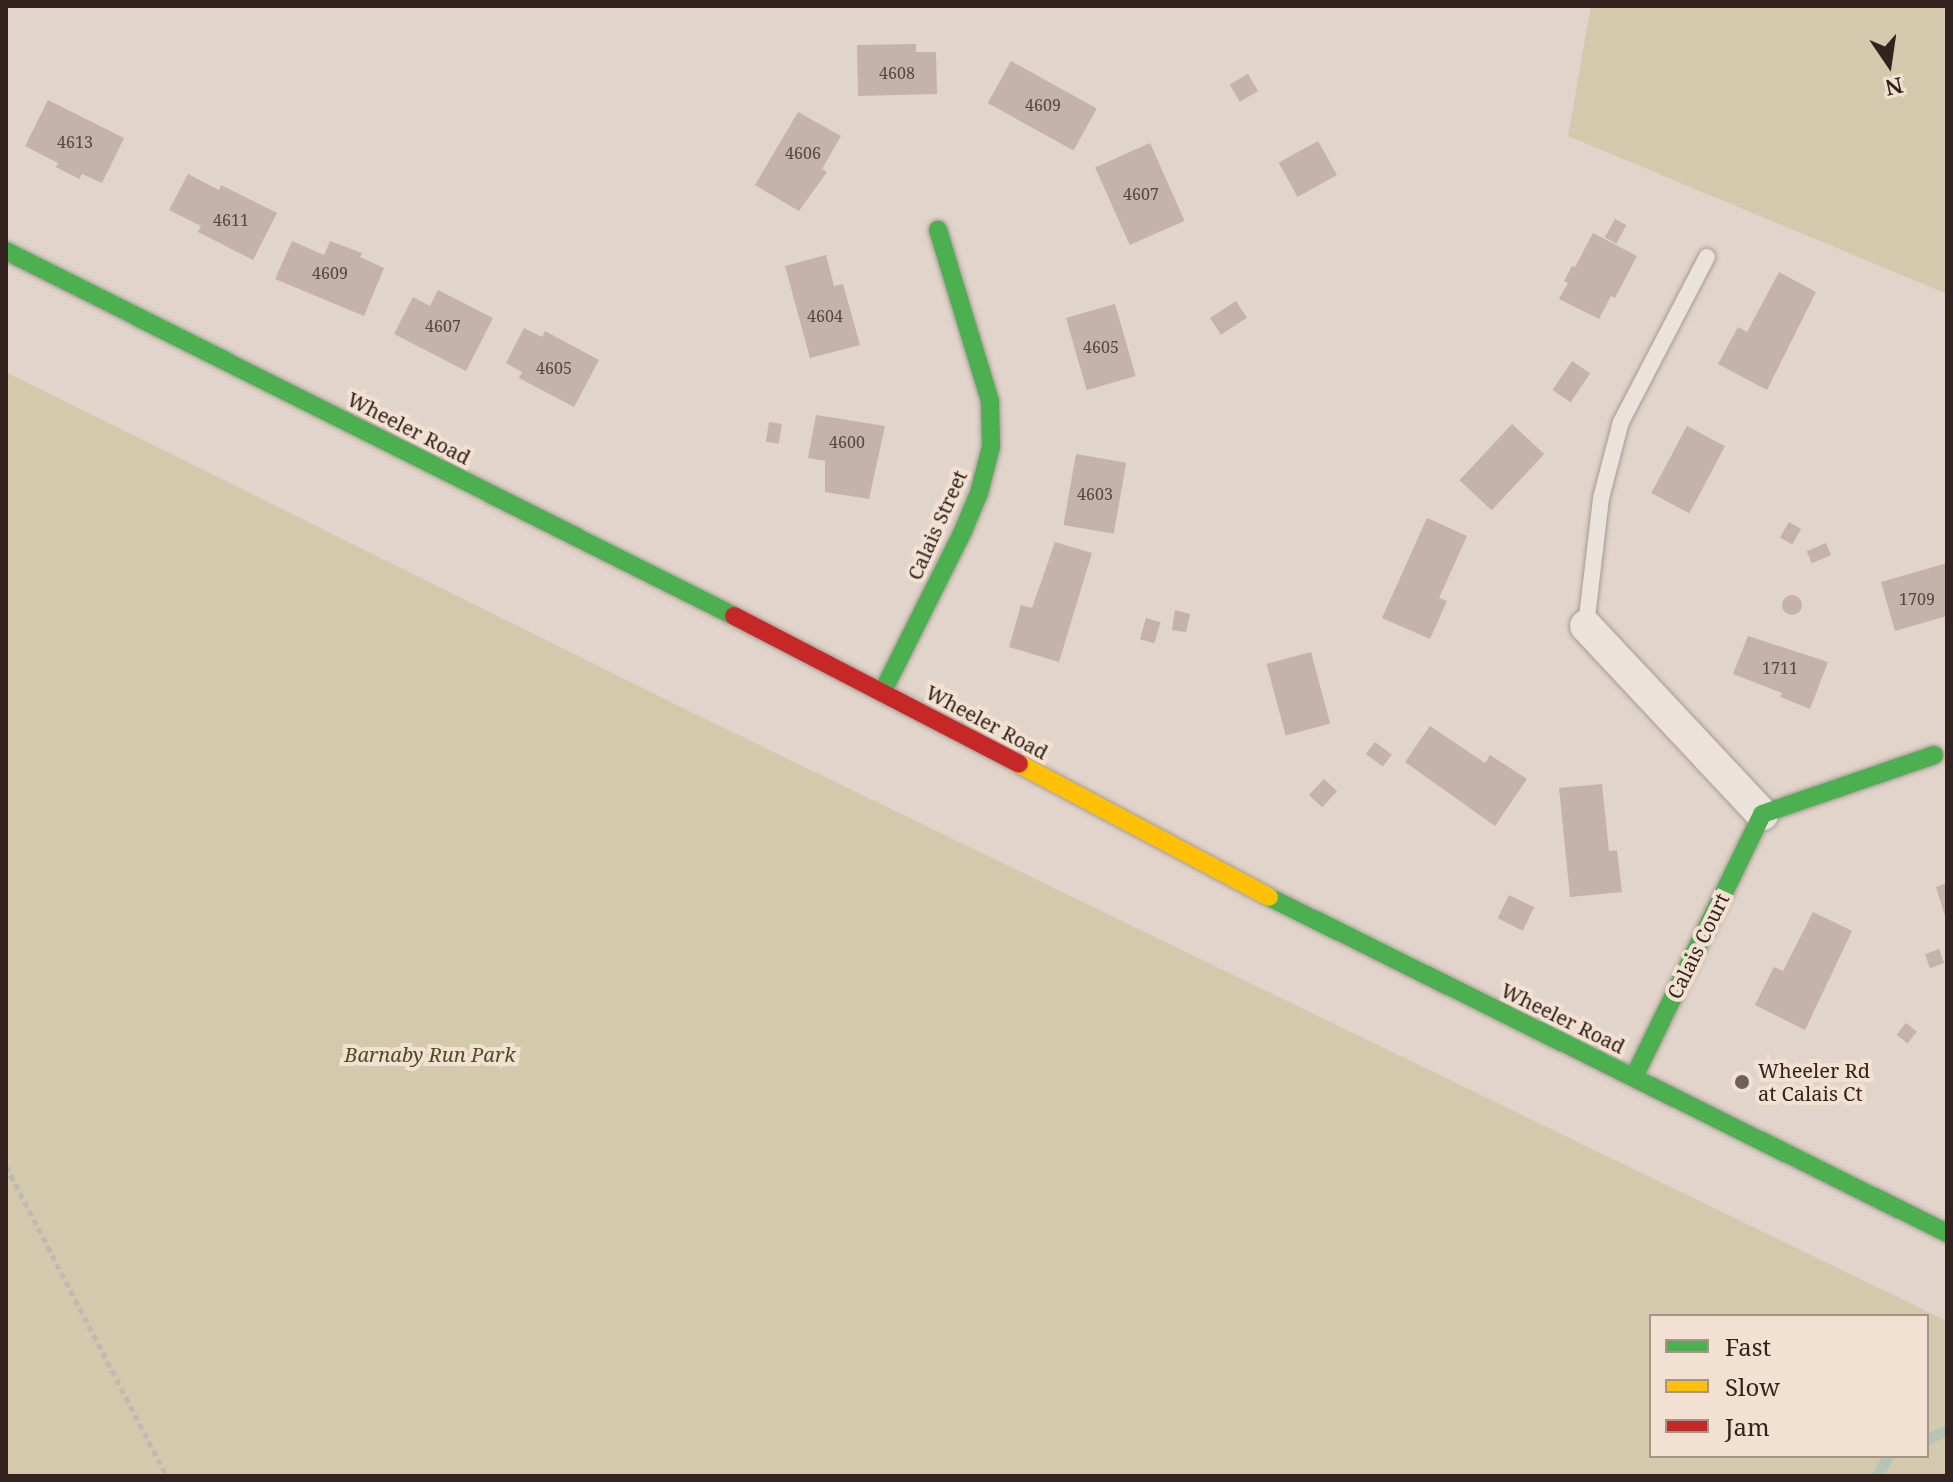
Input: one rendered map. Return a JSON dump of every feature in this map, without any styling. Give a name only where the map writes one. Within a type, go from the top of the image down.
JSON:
[{"type":"main road","name":"Calais Street","points":[[883,691],[968,518],[979,493],[991,447],[990,401],[938,230]]},
{"type":"main road","name":"Wheeler Road","points":[[6,251],[883,691],[1295,911],[1947,1233]]},
{"type":"main road","points":[[1762,814],[1934,755]]},
{"type":"main road","name":"Calais Court","points":[[1634,1077],[1762,814]]},
{"type":"street","points":[[1586,626],[1762,814]]},
{"type":"lane","points":[[1586,626],[1601,498],[1621,422],[1707,257]]},
{"type":"path","points":[[6,1166],[167,1476]]},
{"type":"green space","points":[[1591,6],[1947,6],[1947,294],[1568,136]]},
{"type":"green space","name":"Barnaby Run Park","points":[[6,372],[689,711],[1947,1321],[1947,1476],[6,1476]]},
{"type":"building","points":[[916,44],[916,52],[936,52],[937,94],[858,96],[857,45]]},
{"type":"building","points":[[1011,61],[1097,109],[1073,150],[988,103]]},
{"type":"building","points":[[1248,74],[1258,91],[1240,102],[1230,84]]},
{"type":"building","points":[[48,100],[124,138],[102,183],[82,174],[79,179],[56,167],[58,163],[25,146]]},
{"type":"building","points":[[798,112],[841,136],[822,169],[827,172],[799,211],[755,185]]},
{"type":"building","points":[[1318,141],[1337,175],[1298,197],[1279,163]]},
{"type":"building","points":[[1150,143],[1185,221],[1130,245],[1095,167]]},
{"type":"building","points":[[188,174],[219,190],[221,185],[277,213],[253,260],[198,232],[201,226],[169,210]]},
{"type":"building","points":[[1615,219],[1626,225],[1616,244],[1605,237]]},
{"type":"building","points":[[1593,233],[1637,256],[1615,298],[1611,296],[1599,319],[1559,299],[1568,283],[1564,281]]},
{"type":"building","points":[[292,241],[324,255],[330,241],[362,253],[360,257],[384,268],[364,316],[275,279]]},
{"type":"building","points":[[826,255],[834,286],[843,284],[860,345],[810,358],[785,266]]},
{"type":"building","points":[[1779,272],[1816,292],[1767,390],[1718,364],[1738,327],[1747,332]]},
{"type":"building","points":[[438,290],[493,318],[466,371],[394,334],[413,297],[430,306]]},
{"type":"building","points":[[1236,301],[1247,318],[1221,335],[1210,318]]},
{"type":"building","points":[[1115,304],[1136,376],[1087,390],[1066,318]]},
{"type":"building","points":[[524,328],[542,337],[545,331],[599,360],[574,407],[519,378],[522,372],[506,363]]},
{"type":"building","points":[[1572,361],[1590,373],[1571,402],[1552,390]]},
{"type":"building","points":[[816,415],[885,426],[869,499],[825,492],[825,461],[808,458]]},
{"type":"building","points":[[769,422],[782,424],[779,444],[766,442]]},
{"type":"building","points":[[1512,424],[1544,454],[1492,510],[1459,480]]},
{"type":"building","points":[[1687,426],[1725,446],[1689,513],[1651,493]]},
{"type":"building","points":[[1076,454],[1126,463],[1114,534],[1063,525]]},
{"type":"building","points":[[1427,518],[1467,536],[1439,598],[1447,601],[1430,639],[1382,618]]},
{"type":"building","points":[[1789,522],[1801,529],[1792,545],[1780,538]]},
{"type":"building","points":[[1055,542],[1092,553],[1059,662],[1009,647],[1021,605],[1032,608]]},
{"type":"building","points":[[1826,543],[1831,555],[1812,563],[1807,551]]},
{"type":"building","points":[[1947,563],[1947,616],[1895,631],[1881,582]]},
{"type":"building","points":[[1792,595],[1799,598],[1802,605],[1799,612],[1792,615],[1785,612],[1782,605],[1785,598]]},
{"type":"building","points":[[1175,610],[1190,614],[1186,632],[1172,630]]},
{"type":"building","points":[[1146,618],[1160,622],[1154,643],[1140,639]]},
{"type":"building","points":[[1748,636],[1828,662],[1810,709],[1780,697],[1782,693],[1733,674]]},
{"type":"building","points":[[1311,652],[1330,723],[1286,735],[1267,664]]},
{"type":"building","points":[[1430,726],[1485,763],[1490,755],[1527,779],[1495,826],[1405,762]]},
{"type":"building","points":[[1375,742],[1392,755],[1383,767],[1366,754]]},
{"type":"building","points":[[1324,779],[1337,791],[1322,807],[1309,795]]},
{"type":"building","points":[[1602,784],[1609,851],[1617,850],[1622,892],[1570,897],[1559,788]]},
{"type":"building","points":[[1947,883],[1947,918],[1946,919],[1936,887]]},
{"type":"building","points":[[1509,895],[1534,907],[1523,931],[1498,918]]},
{"type":"building","points":[[1813,912],[1852,931],[1805,1030],[1755,1005],[1774,967],[1783,971]]},
{"type":"building","points":[[1939,949],[1944,963],[1930,968],[1925,954]]},
{"type":"building","points":[[1906,1023],[1917,1032],[1907,1043],[1897,1035]]},
{"type":"waterway","points":[[1929,1438],[1947,1430]]},
{"type":"waterway","points":[[1877,1476],[1887,1458]]},
{"type":"traffic: fast","points":[[883,691],[963,531],[979,493],[991,447],[990,401],[938,230]]},
{"type":"traffic: fast","points":[[6,251],[734,616]]},
{"type":"traffic: fast","points":[[1634,1077],[1762,814],[1934,755]]},
{"type":"traffic: fast","points":[[1269,897],[1947,1233]]},
{"type":"traffic: slow","points":[[1019,764],[1269,897]]},
{"type":"traffic: jam","points":[[734,616],[1019,764]]},
{"type":"place","name":"Wheeler Rd at Calais Ct","points":[[1742,1082]]}]
